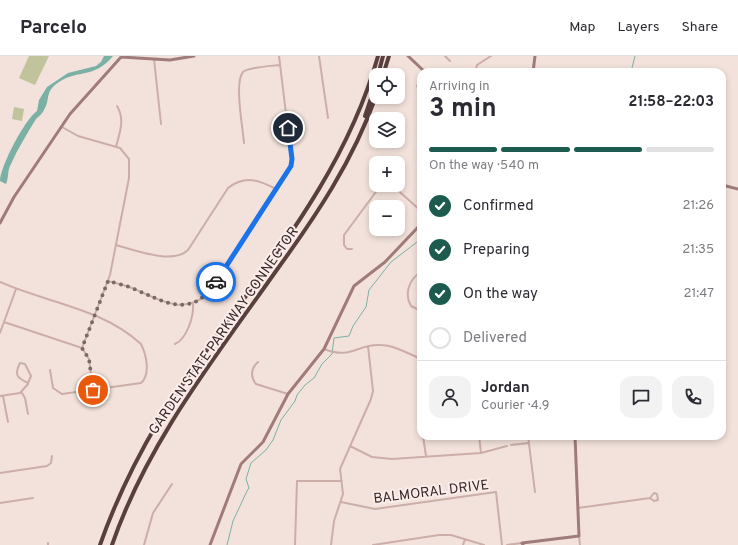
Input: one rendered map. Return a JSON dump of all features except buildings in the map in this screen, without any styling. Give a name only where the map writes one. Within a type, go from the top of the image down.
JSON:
[{"type":"highway","name":"GARDEN STATE PARKWAY CONNECTOR","points":[[100,545],[127,479],[158,423],[306,212],[329,174],[359,113],[378,56]]},
{"type":"highway","points":[[380,68],[383,56]]},
{"type":"highway","points":[[385,68],[389,56]]},
{"type":"highway","points":[[351,154],[369,104]]},
{"type":"highway","points":[[351,154],[373,104]]},
{"type":"highway","name":"GARDEN STATE PARKWAY CONNECTOR","points":[[112,545],[132,493],[162,436],[190,393],[313,219],[351,154]]},
{"type":"street","points":[[0,223],[11,201],[79,102],[121,56],[179,60],[193,56]]},
{"type":"street","points":[[108,281],[129,287],[170,304],[185,305],[193,303],[208,294],[291,166],[292,159],[278,56]]},
{"type":"street","points":[[319,56],[326,115],[328,118]]},
{"type":"street","points":[[408,56],[420,68]]},
{"type":"street","points":[[445,56],[450,61]]},
{"type":"street","points":[[476,68],[477,65],[491,56]]},
{"type":"street","points":[[534,68],[535,56]]},
{"type":"street","points":[[154,59],[161,124]]},
{"type":"street","points":[[244,143],[238,87],[241,76],[248,69],[280,65]]},
{"type":"street","points":[[116,106],[120,111],[122,121],[116,147]]},
{"type":"street","points":[[62,128],[83,137],[116,147],[129,158],[130,168],[108,281],[82,348]]},
{"type":"street","points":[[116,245],[169,257],[179,256],[188,250],[231,185],[242,180],[255,179],[276,189]]},
{"type":"street","points":[[726,186],[738,190]]},
{"type":"street","points":[[352,249],[347,248],[344,245],[344,235],[376,192]]},
{"type":"street","points":[[400,192],[417,207]]},
{"type":"street","points":[[210,545],[241,464],[263,442],[288,394],[324,349],[354,286],[385,262],[417,228]]},
{"type":"street","points":[[417,276],[411,282],[407,297],[411,306],[417,310]]},
{"type":"street","points":[[0,282],[50,301],[95,314],[141,344],[147,371],[145,380],[141,383],[65,394],[59,393],[53,388],[50,370]]},
{"type":"street","points":[[0,333],[16,289]]},
{"type":"street","points":[[174,344],[180,340],[193,318],[193,303]]},
{"type":"street","points":[[4,322],[82,348],[89,359],[93,390]]},
{"type":"street","points":[[324,349],[330,352],[343,354],[368,346],[382,344],[417,357]]},
{"type":"street","points":[[331,545],[334,521],[344,489],[340,469],[371,398],[373,390],[368,346]]},
{"type":"street","points":[[258,362],[252,370],[252,380],[256,384],[288,394]]},
{"type":"street","points":[[8,422],[1,396],[22,392],[28,383],[31,376],[25,364],[21,363],[16,370],[16,375],[19,379],[28,383]]},
{"type":"street","points":[[22,392],[25,398],[28,414]]},
{"type":"street","points":[[424,440],[426,456]]},
{"type":"street","points":[[480,440],[481,452]]},
{"type":"street","points":[[575,440],[577,508],[580,545]]},
{"type":"street","points":[[511,445],[528,443],[535,492]]},
{"type":"street","points":[[350,446],[372,457],[382,459],[481,452],[507,446]]},
{"type":"street","points":[[0,473],[47,466],[51,463],[52,456]]},
{"type":"street","points":[[295,545],[297,481],[342,481]]},
{"type":"street","points":[[144,545],[153,513],[172,484]]},
{"type":"street","name":"BALMORAL DRIVE","points":[[341,502],[375,509],[496,492],[502,545]]},
{"type":"street","points":[[577,508],[650,498],[656,501],[659,497],[655,493],[650,498]]},
{"type":"street","points":[[0,503],[33,498]]},
{"type":"street","points":[[373,545],[439,535],[451,535],[484,545]]},
{"type":"street","points":[[507,545],[579,536]]},
{"type":"street","points":[[463,545],[465,539]]},
{"type":"green space","points":[[29,56],[49,56],[35,85],[19,78]]},
{"type":"green space","points":[[14,107],[24,109],[22,121],[12,119]]},
{"type":"water","points":[[104,56],[113,56],[99,68],[66,78],[51,89],[44,110],[36,119],[14,158],[9,169],[6,184],[0,181],[4,165],[14,144],[26,123],[37,111],[39,100],[47,87],[68,73],[96,66],[101,62]]},
{"type":"waterway","points":[[632,68],[635,56]]},
{"type":"waterway","points":[[227,545],[233,521],[249,488],[246,479],[251,463],[266,450],[273,440],[281,420],[295,401],[297,395],[305,385],[314,378],[322,364],[332,354],[334,338],[349,336],[353,326],[366,307],[369,290],[391,262],[417,242]]},
{"type":"way so far","points":[[93,390],[89,359],[82,348],[108,281],[129,287],[175,305],[185,305],[196,302],[208,294],[216,282]]},
{"type":"route","points":[[216,282],[291,166],[292,159],[288,128]]}]
